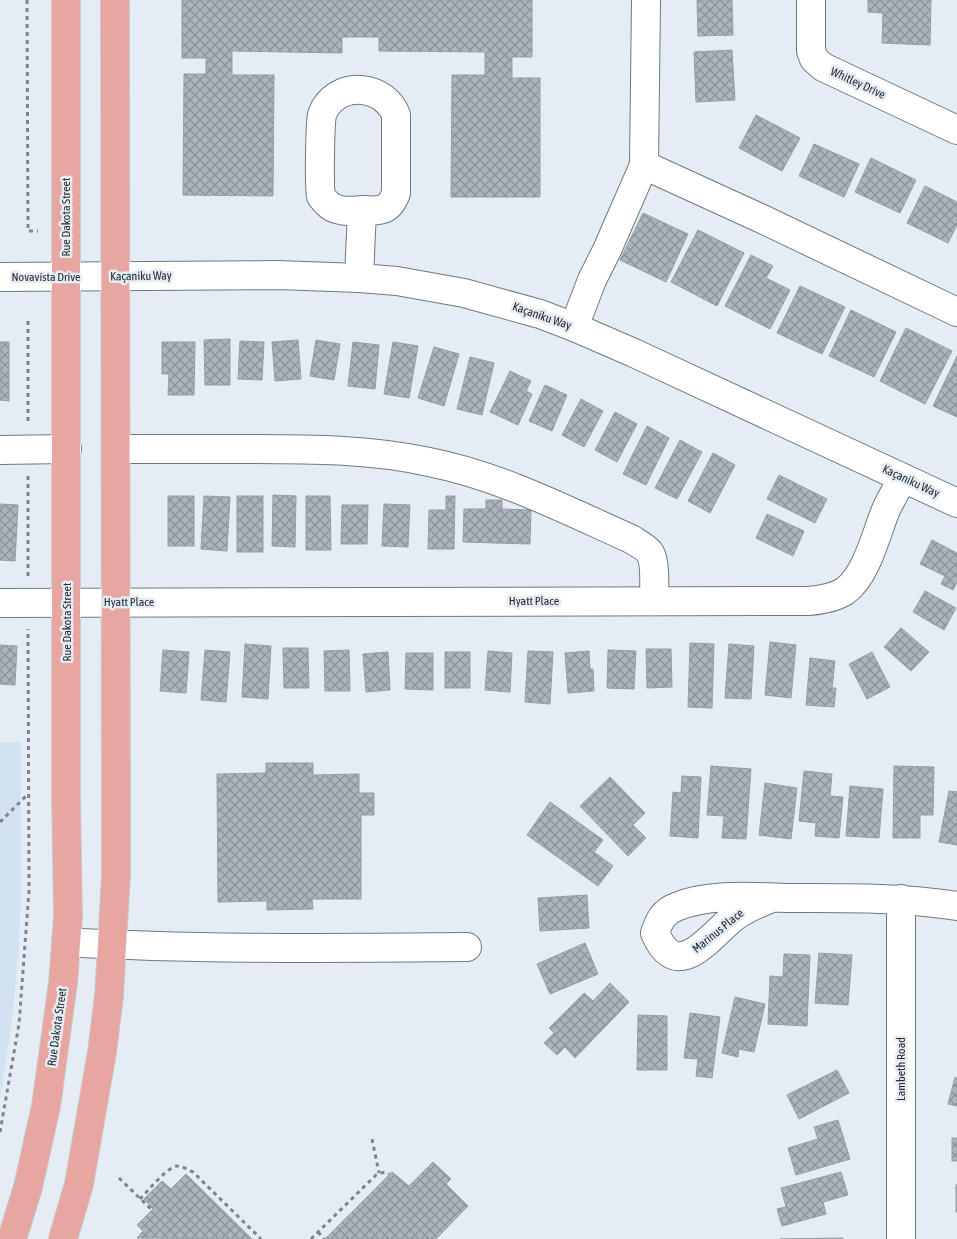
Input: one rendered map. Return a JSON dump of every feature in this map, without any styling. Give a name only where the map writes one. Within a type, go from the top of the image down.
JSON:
[{"type":"main road","name":"Rue Dakota Street","points":[[12,1239],[28,1188],[46,1106],[63,983],[92,602],[116,449],[91,276],[66,0]]},
{"type":"main road","name":"Rue Dakota Street","points":[[63,1239],[79,1184],[109,996],[116,875],[92,602],[66,450],[91,276],[115,0]]},
{"type":"street","points":[[574,327],[592,280],[644,165],[646,0]]},
{"type":"street","name":"Whitley Drive","points":[[811,0],[811,51],[814,59],[823,67],[957,130]]},
{"type":"street","points":[[644,165],[957,312]]},
{"type":"street","points":[[360,278],[362,210]]},
{"type":"street","name":"Kaçaniku Way","points":[[91,276],[278,275],[360,278],[397,281],[464,293],[540,314],[574,327],[957,502]]},
{"type":"street","name":"Novavista Drive","points":[[0,277],[91,276]]},
{"type":"street","points":[[116,449],[333,449],[370,452],[430,462],[461,470],[496,481],[536,497],[631,539],[642,546],[650,552],[652,560],[654,601]]},
{"type":"street","points":[[0,450],[66,450]]},
{"type":"street","name":"Hyatt Place","points":[[0,603],[808,601],[828,599],[846,590],[856,579],[866,562],[886,510],[904,478]]},
{"type":"street","points":[[772,898],[901,899],[957,906]]},
{"type":"street","name":"Lambeth Road","points":[[901,899],[901,1239]]},
{"type":"street","points":[[66,942],[221,948],[467,946]]},
{"type":"path","points":[[27,0],[28,231],[38,231]]},
{"type":"path","points":[[0,1132],[20,1024],[29,891],[28,321]]},
{"type":"path","points":[[0,822],[28,794]]},
{"type":"path","points":[[372,1139],[379,1173]]},
{"type":"path","points":[[140,1199],[169,1170],[177,1166],[184,1167],[193,1172],[261,1239]]},
{"type":"path","points":[[311,1239],[376,1175],[387,1172],[389,1174]]},
{"type":"path","points":[[119,1178],[152,1210]]},
{"type":"path","points":[[318,1232],[324,1239]]},
{"type":"shaded area","points":[[0,742],[21,742],[21,894],[12,1023],[0,1098]]},
{"type":"building","points":[[182,0],[532,0],[532,57],[512,57],[512,78],[540,78],[540,197],[451,197],[452,75],[485,75],[485,52],[379,51],[379,37],[342,37],[342,53],[232,51],[232,75],[274,75],[273,196],[183,195],[184,74],[206,74],[206,58],[182,58]]},
{"type":"building","points":[[697,0],[732,0],[733,35],[698,36]]},
{"type":"building","points":[[868,0],[931,0],[930,45],[882,43],[883,13],[868,12]]},
{"type":"building","points":[[732,50],[735,100],[696,102],[694,52]]},
{"type":"building","points":[[756,115],[800,138],[782,171],[739,148]]},
{"type":"building","points":[[814,144],[859,164],[844,197],[799,176]]},
{"type":"building","points":[[871,158],[916,180],[900,213],[855,192]]},
{"type":"building","points":[[925,186],[957,202],[957,225],[948,243],[907,223]]},
{"type":"building","points":[[643,213],[688,234],[666,282],[620,260]]},
{"type":"building","points":[[698,230],[744,253],[717,306],[671,282]]},
{"type":"building","points":[[751,255],[773,266],[766,278],[790,290],[770,329],[725,306]]},
{"type":"building","points":[[800,286],[845,307],[822,354],[777,333]]},
{"type":"building","points":[[851,310],[896,332],[874,377],[829,356]]},
{"type":"building","points":[[906,328],[952,351],[925,404],[880,381]]},
{"type":"building","points":[[230,339],[230,385],[205,385],[204,340]]},
{"type":"building","points":[[298,340],[301,379],[275,381],[272,342]]},
{"type":"building","points":[[316,340],[340,344],[334,380],[310,376]]},
{"type":"building","points":[[240,341],[264,342],[262,380],[238,379]]},
{"type":"building","points":[[0,342],[9,342],[9,401],[0,400]]},
{"type":"building","points":[[162,342],[195,342],[194,395],[168,395],[169,374],[162,374]]},
{"type":"building","points":[[353,342],[379,345],[375,389],[348,386]]},
{"type":"building","points":[[393,342],[418,346],[409,398],[384,394]]},
{"type":"building","points":[[434,347],[459,354],[444,406],[418,398]]},
{"type":"building","points":[[957,356],[957,417],[933,406]]},
{"type":"building","points":[[470,357],[494,363],[482,415],[457,409]]},
{"type":"building","points":[[510,371],[531,381],[526,391],[532,394],[518,425],[490,412]]},
{"type":"building","points":[[545,385],[567,395],[552,431],[529,421]]},
{"type":"building","points":[[581,399],[603,411],[584,447],[562,435]]},
{"type":"building","points":[[615,412],[637,424],[617,462],[595,450]]},
{"type":"building","points":[[647,426],[669,438],[646,485],[623,474]]},
{"type":"building","points":[[680,440],[702,452],[677,499],[655,488]]},
{"type":"building","points":[[713,453],[735,465],[710,513],[688,501]]},
{"type":"building","points":[[779,475],[827,499],[815,523],[767,499]]},
{"type":"building","points":[[273,495],[296,496],[295,547],[272,546]]},
{"type":"building","points":[[168,496],[194,496],[194,546],[168,546]]},
{"type":"building","points":[[204,496],[230,497],[227,551],[201,549]]},
{"type":"building","points":[[237,496],[263,496],[263,552],[237,552]]},
{"type":"building","points":[[306,496],[330,496],[331,550],[306,550]]},
{"type":"building","points":[[446,496],[455,496],[454,549],[428,549],[429,510],[446,510]]},
{"type":"building","points":[[486,500],[502,500],[502,509],[531,510],[530,544],[463,542],[464,509],[486,509]]},
{"type":"building","points":[[0,504],[18,505],[15,561],[0,560]]},
{"type":"building","points":[[384,504],[410,505],[408,547],[382,546]]},
{"type":"building","points":[[342,505],[368,505],[367,544],[341,544]]},
{"type":"building","points":[[767,514],[804,531],[793,556],[756,538]]},
{"type":"building","points":[[932,540],[957,553],[957,582],[953,590],[941,584],[945,576],[920,564]]},
{"type":"building","points":[[925,591],[956,608],[944,630],[913,612]]},
{"type":"building","points":[[901,628],[929,652],[911,671],[884,647]]},
{"type":"building","points":[[770,642],[796,645],[791,698],[765,695]]},
{"type":"building","points":[[690,643],[714,644],[712,708],[688,707]]},
{"type":"building","points":[[245,644],[271,646],[268,699],[242,697]]},
{"type":"building","points":[[729,644],[754,646],[751,699],[725,698]]},
{"type":"building","points":[[0,645],[17,646],[15,685],[0,684]]},
{"type":"building","points":[[283,648],[308,648],[309,688],[284,688]]},
{"type":"building","points":[[646,649],[671,649],[672,687],[647,688]]},
{"type":"building","points":[[163,650],[189,652],[186,693],[160,691]]},
{"type":"building","points":[[205,650],[230,652],[226,702],[201,700]]},
{"type":"building","points":[[349,650],[350,691],[325,691],[324,651]]},
{"type":"building","points":[[608,650],[636,651],[634,689],[607,688]]},
{"type":"building","points":[[488,651],[512,653],[510,692],[485,690]]},
{"type":"building","points":[[528,651],[553,652],[550,704],[525,702]]},
{"type":"building","points":[[589,651],[590,669],[593,669],[594,691],[568,693],[565,653]]},
{"type":"building","points":[[388,652],[390,690],[366,692],[363,654]]},
{"type":"building","points":[[445,652],[470,652],[470,688],[445,688]]},
{"type":"building","points":[[872,652],[890,687],[867,699],[849,664]]},
{"type":"building","points":[[406,653],[433,653],[433,690],[405,689]]},
{"type":"building","points":[[810,658],[835,661],[832,688],[836,688],[834,707],[806,705]]},
{"type":"building","points":[[266,763],[313,763],[313,775],[359,774],[359,793],[374,793],[374,815],[361,815],[361,899],[312,899],[313,909],[267,910],[267,901],[218,902],[217,774],[266,773]]},
{"type":"building","points":[[711,766],[751,769],[746,839],[722,838],[724,816],[707,815]]},
{"type":"building","points":[[894,766],[934,767],[933,815],[920,815],[920,838],[893,838]]},
{"type":"building","points":[[804,771],[832,774],[830,796],[843,797],[839,838],[815,836],[816,823],[799,821]]},
{"type":"building","points":[[682,776],[701,777],[698,838],[670,836],[673,792],[681,793]]},
{"type":"building","points":[[610,777],[645,813],[633,825],[646,838],[628,856],[580,806]]},
{"type":"building","points":[[765,783],[797,788],[791,839],[759,835]]},
{"type":"building","points":[[850,786],[883,789],[879,838],[846,836]]},
{"type":"building","points":[[949,791],[957,792],[957,845],[939,842]]},
{"type":"building","points":[[550,802],[603,840],[594,852],[613,866],[598,886],[527,835]]},
{"type":"building","points":[[587,895],[589,928],[540,931],[538,898]]},
{"type":"building","points":[[585,943],[598,974],[550,994],[537,964]]},
{"type":"building","points":[[819,953],[852,955],[848,1005],[815,1003]]},
{"type":"building","points":[[784,954],[810,955],[807,1026],[768,1024],[770,976],[783,977]]},
{"type":"building","points":[[610,983],[629,1002],[575,1058],[565,1047],[557,1055],[544,1043],[554,1033],[549,1028],[584,993],[593,1001]]},
{"type":"building","points":[[735,997],[765,1004],[754,1052],[739,1049],[738,1057],[722,1053]]},
{"type":"building","points":[[690,1013],[720,1017],[712,1078],[696,1076],[698,1059],[684,1058]]},
{"type":"building","points":[[638,1015],[667,1016],[667,1070],[637,1070]]},
{"type":"building","points":[[837,1070],[849,1093],[799,1119],[787,1095]]},
{"type":"building","points":[[955,1077],[957,1078],[957,1106],[948,1104]]},
{"type":"building","points":[[838,1120],[850,1159],[796,1175],[788,1148],[818,1139],[814,1127]]},
{"type":"building","points":[[952,1138],[957,1138],[957,1161],[952,1161]]},
{"type":"building","points":[[433,1162],[451,1179],[446,1184],[468,1206],[436,1239],[325,1239],[392,1172],[409,1186]]},
{"type":"building","points":[[841,1172],[848,1195],[823,1202],[826,1214],[782,1226],[777,1209],[786,1207],[781,1188]]},
{"type":"building","points":[[186,1174],[252,1239],[137,1238],[143,1231],[137,1225],[153,1209],[144,1199],[162,1181],[171,1189]]},
{"type":"building","points":[[957,1185],[957,1212],[956,1212]]},
{"type":"building","points":[[843,1238],[843,1239],[780,1239]]}]
